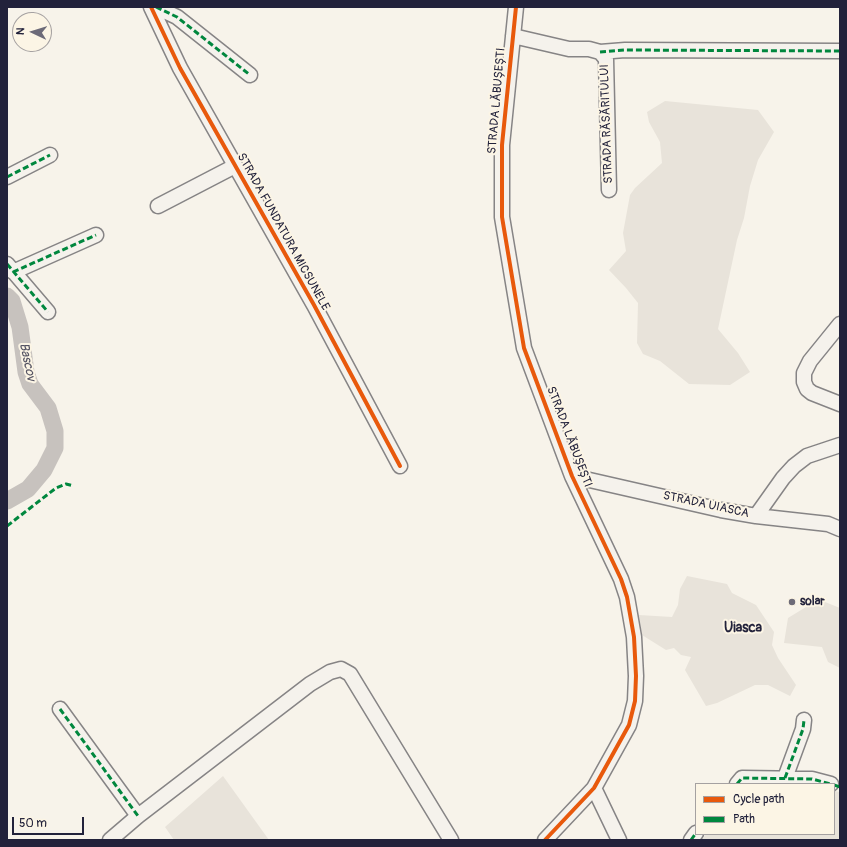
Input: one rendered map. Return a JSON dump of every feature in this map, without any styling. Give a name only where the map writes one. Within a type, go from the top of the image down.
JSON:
[{"type":"street","name":"STRADA FUNDATURA MICSUNELE","points":[[150,7],[180,68],[314,305],[400,466]]},
{"type":"street","points":[[156,7],[177,17],[250,75]]},
{"type":"street","name":"STRADA LĂBUȘEȘTI","points":[[516,7],[502,145],[502,217],[524,348],[572,476],[621,579],[627,597],[634,645],[636,688],[635,701],[629,725],[594,788],[546,840]]},
{"type":"street","name":"STRADA RĂSĂRITULUI","points":[[513,36],[568,49],[589,49],[600,52],[606,59],[609,190]]},
{"type":"street","points":[[600,52],[625,50],[840,51]]},
{"type":"street","points":[[7,177],[50,155]]},
{"type":"street","points":[[158,206],[235,166]]},
{"type":"street","points":[[48,312],[10,268],[96,235]]},
{"type":"street","points":[[840,324],[810,361],[804,373],[804,382],[807,389],[812,393],[840,404]]},
{"type":"street","points":[[756,516],[783,478],[794,466],[808,456],[840,445]]},
{"type":"street","name":"STRADA UIASCA","points":[[572,476],[756,516],[828,524],[840,529]]},
{"type":"street","points":[[110,840],[138,816],[310,684],[330,672],[341,669],[350,674],[451,840]]},
{"type":"street","points":[[60,709],[138,816]]},
{"type":"street","points":[[785,778],[803,729],[804,720]]},
{"type":"street","points":[[738,783],[742,778],[812,779],[827,783]]},
{"type":"street","points":[[594,788],[619,840]]},
{"type":"shaded area","points":[[665,101],[758,110],[774,132],[758,160],[750,186],[718,329],[738,353],[750,372],[730,385],[689,384],[660,361],[643,354],[637,343],[638,303],[609,270],[626,251],[623,233],[630,195],[635,188],[662,163],[660,142],[649,122],[647,112]]},
{"type":"shaded area","points":[[687,576],[727,584],[732,593],[756,605],[774,632],[772,645],[778,658],[796,685],[790,696],[768,685],[755,685],[717,703],[706,706],[685,670],[691,657],[681,655],[674,648],[666,650],[642,635],[639,615],[672,617],[678,605],[680,589]]},
{"type":"shaded area","points":[[825,602],[840,608],[840,668],[828,662],[822,647],[784,643],[788,618],[806,607]]},
{"type":"shaded area","points":[[223,776],[269,840],[174,840],[165,827]]},
{"type":"shaded area","points":[[835,791],[840,792],[840,840],[702,840],[705,835],[835,835]]},
{"type":"waterway","name":"Bascov","points":[[7,296],[12,301],[20,327],[26,372],[30,384],[48,408],[55,431],[55,448],[44,470],[28,489],[7,501]]},
{"type":"marked path","points":[[156,7],[177,17],[250,75]]},
{"type":"marked path","points":[[600,52],[625,50],[840,51]]},
{"type":"marked path","points":[[7,177],[50,155]]},
{"type":"marked path","points":[[13,272],[96,235]]},
{"type":"marked path","points":[[7,264],[48,312]]},
{"type":"marked path","points":[[7,526],[56,488],[66,484],[74,486]]},
{"type":"marked path","points":[[60,709],[138,816]]},
{"type":"marked path","points":[[785,778],[803,729],[804,720]]},
{"type":"marked path","points":[[738,783],[742,778],[812,779],[827,783]]},
{"type":"marked path","points":[[835,785],[840,787]]},
{"type":"marked path","points":[[691,840],[695,834]]},
{"type":"cycle path","points":[[151,7],[180,68],[314,305],[400,466]]},
{"type":"cycle path","points":[[516,7],[502,145],[502,217],[524,348],[572,476],[621,579],[627,597],[634,637],[636,676],[635,701],[629,725],[594,788],[545,840]]},
{"type":"place","name":"solar","points":[[792,602]]},
{"type":"district","name":"Uiasca","points":[[743,628]]}]
